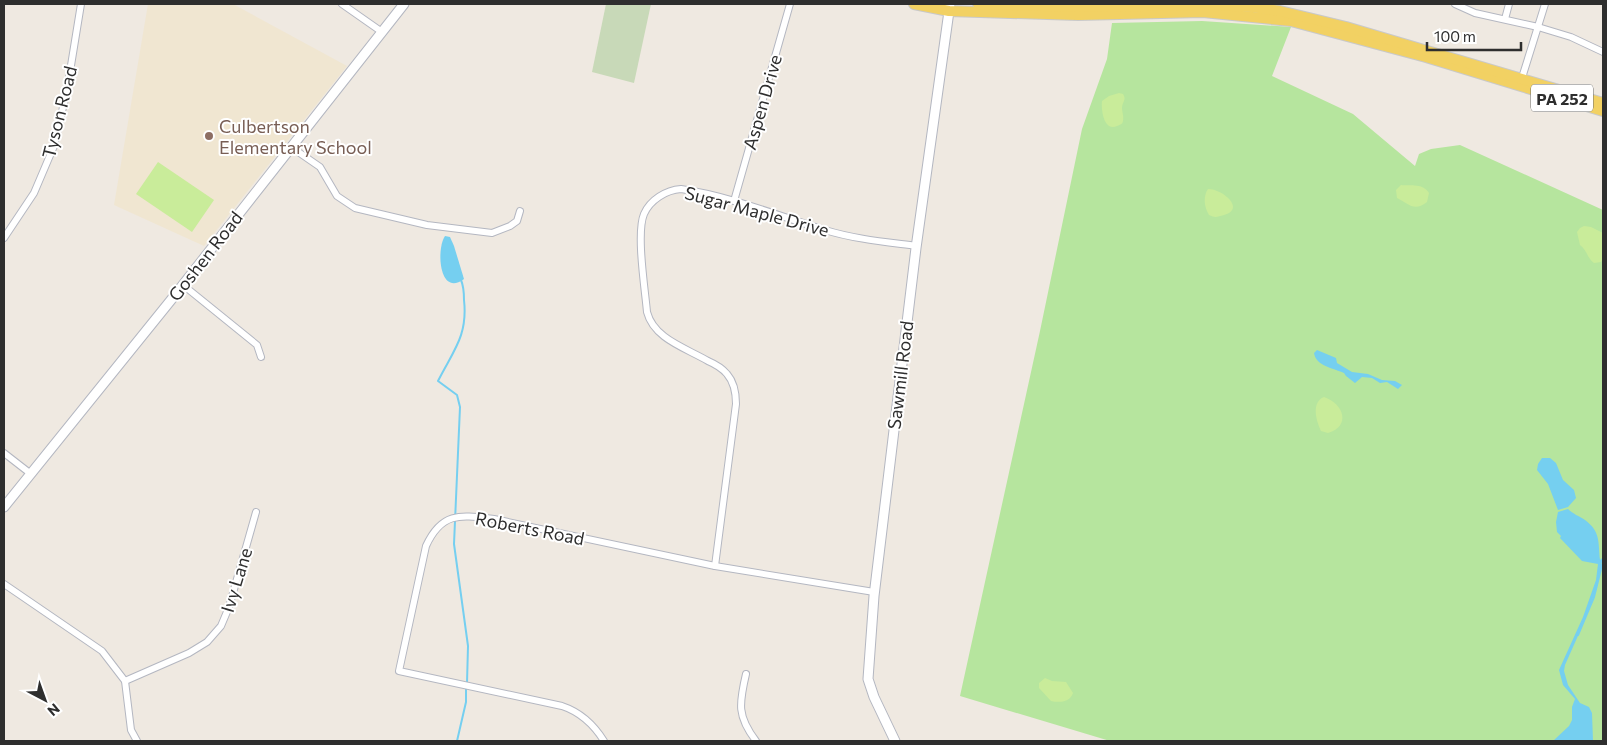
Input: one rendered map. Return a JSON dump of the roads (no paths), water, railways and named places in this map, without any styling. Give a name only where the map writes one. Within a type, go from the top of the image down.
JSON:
[{"type":"main road","name":"PA 252","points":[[914,4],[1078,15],[1203,12],[1291,21],[1603,103]]},
{"type":"main road","name":"PA 252","points":[[978,4],[1068,7],[1212,4],[1280,11],[1346,27],[1521,82],[1603,111]]},
{"type":"street","name":"Tyson Road","points":[[4,238],[34,193],[54,146],[67,90],[81,4]]},
{"type":"street","points":[[342,4],[382,32]]},
{"type":"street","name":"Goshen Road","points":[[4,507],[183,285],[404,4]]},
{"type":"street","name":"Aspen Drive","points":[[734,201],[790,4]]},
{"type":"street","points":[[1455,4],[1475,13],[1538,27],[1571,37],[1603,52]]},
{"type":"street","points":[[1505,19],[1509,4]]},
{"type":"street","points":[[1521,82],[1545,4]]},
{"type":"street","name":"Sawmill Road","points":[[895,741],[874,697],[868,679],[874,592],[916,246],[950,7]]},
{"type":"street","points":[[291,147],[320,167],[337,196],[355,208],[427,226],[492,233],[510,226],[516,221],[520,211]]},
{"type":"street","name":"Sugar Maple Drive","points":[[715,566],[736,393],[728,374],[719,366],[660,334],[649,321],[640,230],[644,214],[658,197],[672,189],[688,190],[734,201],[828,231],[916,246]]},
{"type":"street","points":[[183,285],[257,345],[261,357]]},
{"type":"street","points":[[4,453],[30,474]]},
{"type":"street","name":"Ivy Lane","points":[[125,681],[189,653],[207,642],[221,626],[229,606],[256,512]]},
{"type":"street","name":"Roberts Road","points":[[604,741],[592,725],[571,709],[399,671],[426,546],[432,533],[442,523],[462,516],[494,519],[715,566],[874,592]]},
{"type":"street","points":[[4,584],[102,650],[125,681],[131,730],[137,741]]},
{"type":"street","points":[[746,674],[740,699],[741,710],[743,720],[756,741]]},
{"type":"water","points":[[445,236],[450,237],[454,246],[464,279],[456,283],[449,282],[442,270],[440,260],[442,242]]},
{"type":"water","points":[[1317,350],[1336,358],[1337,363],[1352,372],[1368,374],[1382,380],[1395,381],[1402,385],[1398,389],[1387,382],[1380,383],[1372,378],[1362,377],[1355,383],[1344,373],[1321,364],[1315,357],[1314,353]]},
{"type":"water","points":[[1542,458],[1550,458],[1556,463],[1563,480],[1574,490],[1576,498],[1568,507],[1558,510],[1548,484],[1537,470]]},
{"type":"water","points":[[1568,509],[1585,520],[1594,529],[1598,538],[1600,560],[1603,557],[1597,587],[1564,671],[1568,685],[1580,703],[1589,707],[1592,713],[1593,741],[1553,741],[1569,726],[1572,720],[1572,707],[1575,699],[1563,685],[1559,670],[1583,617],[1596,580],[1598,564],[1582,561],[1560,538],[1556,522],[1558,512]]},
{"type":"waterway","points":[[461,280],[464,290],[464,324],[454,352],[438,381],[457,395],[460,407],[454,544],[468,646],[467,683]]},
{"type":"waterway","points":[[1578,635],[1594,597],[1601,565]]},
{"type":"waterway","points":[[457,741],[466,702],[466,687]]},
{"type":"place","name":"Culbertson Elementary School","points":[[209,136]]}]
